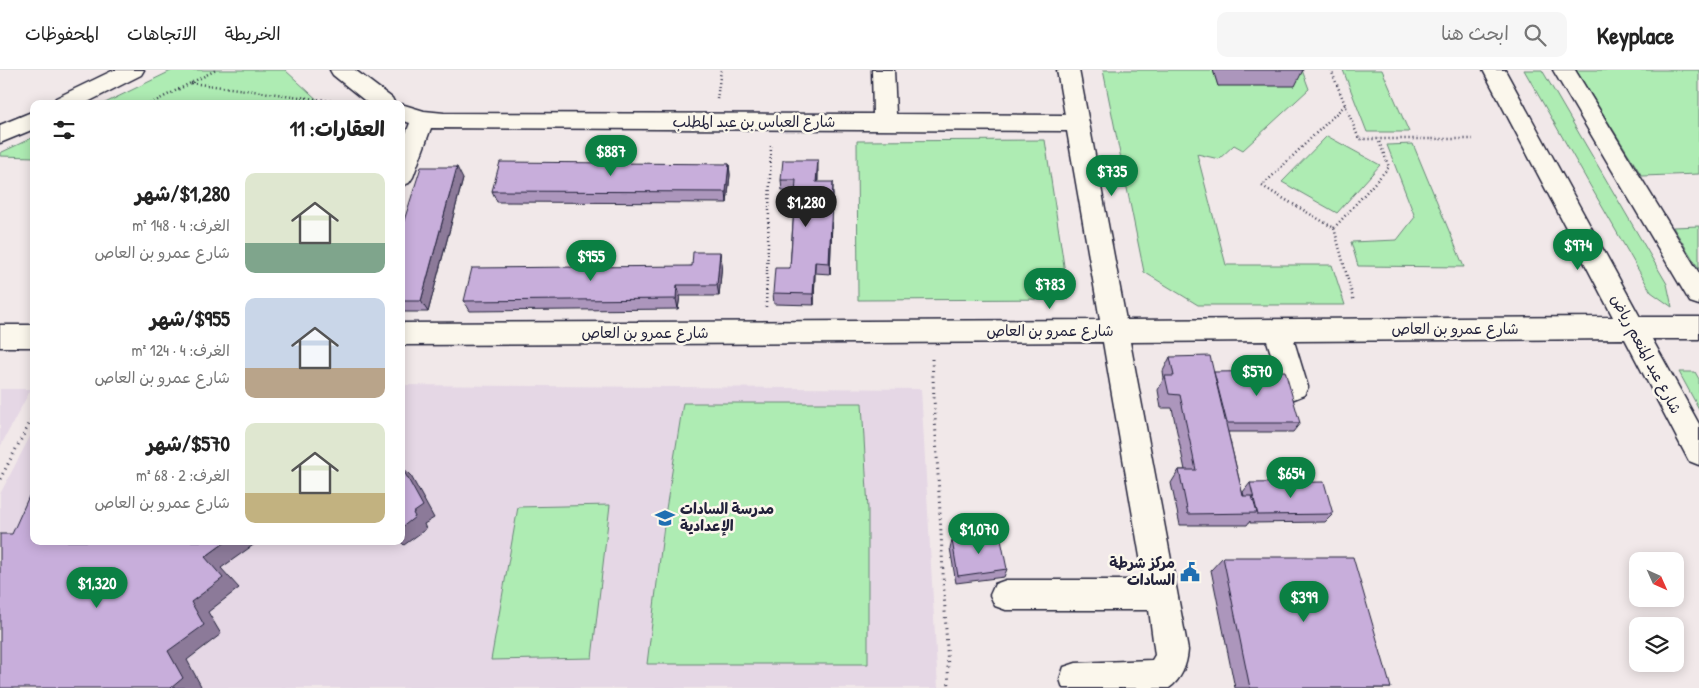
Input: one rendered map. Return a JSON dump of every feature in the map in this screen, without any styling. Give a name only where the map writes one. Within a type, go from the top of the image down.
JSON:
[{"type":"street","points":[[72,100],[133,70]]},
{"type":"street","points":[[341,70],[379,100]]},
{"type":"street","points":[[883,70],[885,122]]},
{"type":"street","points":[[1068,70],[1172,650],[1171,661],[1167,670],[1158,676],[1076,679]]},
{"type":"street","name":"شارع عبد المنعم رياض","points":[[1494,70],[1699,452]]},
{"type":"street","points":[[1564,70],[1699,295]]},
{"type":"street","points":[[405,154],[412,115]]},
{"type":"street","name":"شارع العباس بن عبد المطلب","points":[[412,115],[444,121],[1078,123]]},
{"type":"street","points":[[0,135],[30,121]]},
{"type":"street","name":"شارع عمرو بن العاص","points":[[405,334],[1699,328]]},
{"type":"street","points":[[1277,330],[1294,387]]},
{"type":"street","points":[[0,336],[30,336]]},
{"type":"street","points":[[1006,595],[1163,595]]},
{"type":"path","points":[[158,100],[216,70]]},
{"type":"path","points":[[1331,70],[1359,139],[1474,139]]},
{"type":"path","points":[[191,83],[328,100]]},
{"type":"path","points":[[1345,104],[1262,186],[1334,228],[1354,302]]},
{"type":"path","points":[[766,333],[771,122]]},
{"type":"path","points":[[1334,228],[1389,167],[1378,139]]},
{"type":"path","points":[[930,332],[949,688]]},
{"type":"path","points":[[0,479],[30,422]]},
{"type":"shaded area","name":"مدرسة السادات الإعدادية","points":[[405,385],[921,389],[938,688],[0,688],[0,494],[30,437],[30,545],[405,545]]},
{"type":"shaded area","points":[[0,389],[30,389],[30,391],[0,447]]},
{"type":"green space","points":[[173,70],[285,70],[318,100],[111,100]]},
{"type":"green space","points":[[1103,70],[1213,70],[1218,86],[1302,70],[1309,89],[1243,150],[1234,145],[1219,159],[1197,154],[1226,265],[1332,265],[1345,305],[1198,305],[1144,272]]},
{"type":"green space","points":[[1343,70],[1382,70],[1409,132],[1367,132]]},
{"type":"green space","points":[[1524,70],[1542,70],[1667,284],[1672,307],[1651,292]]},
{"type":"green space","points":[[1576,70],[1699,70],[1699,174],[1642,176]]},
{"type":"green space","points":[[1327,136],[1380,165],[1337,213],[1282,182]]},
{"type":"green space","points":[[30,139],[30,157],[0,156],[0,153]]},
{"type":"green space","points":[[1045,140],[1069,299],[858,300],[857,141]]},
{"type":"green space","points":[[1413,144],[1464,267],[1358,266],[1351,242],[1397,240],[1415,217],[1387,145]]},
{"type":"green space","points":[[1699,226],[1699,269],[1673,227]]},
{"type":"green space","points":[[1679,372],[1695,372],[1699,379],[1699,409]]},
{"type":"green space","points":[[683,403],[862,403],[868,509],[868,664],[647,664],[666,509]]},
{"type":"green space","points":[[610,505],[592,658],[491,660],[518,507]]},
{"type":"building","points":[[783,160],[818,160],[816,182],[833,182],[829,263],[815,262],[813,294],[773,293],[775,268],[790,268],[796,180],[781,180]]},
{"type":"building","points":[[500,162],[729,164],[726,192],[492,191]]},
{"type":"building","points":[[421,167],[457,167],[421,301],[405,301],[405,217]]},
{"type":"building","points":[[693,252],[720,252],[717,285],[677,285],[676,299],[464,301],[472,268],[692,266]]},
{"type":"building","points":[[1210,356],[1243,496],[1252,496],[1257,513],[1188,514],[1179,470],[1196,470],[1180,395],[1169,394],[1165,376],[1174,376],[1170,357]]},
{"type":"building","points":[[1285,371],[1300,423],[1227,423],[1214,372]]},
{"type":"building","points":[[405,473],[423,506],[413,513],[415,517],[405,525]]},
{"type":"building","points":[[1324,482],[1333,514],[1258,515],[1250,483]]},
{"type":"building","points":[[30,494],[30,545],[222,545],[205,557],[223,578],[191,602],[204,625],[168,651],[183,678],[171,688],[0,688],[0,534],[12,534]]},
{"type":"building","points":[[1000,535],[1007,569],[958,576],[952,540]]},
{"type":"building","points":[[1223,557],[1353,557],[1391,688],[1250,688]]},
{"type":"place","name":"مدرسة السادات الإعدادية","points":[[665,518]]},
{"type":"place","name":"مركز شرطة السادات","points":[[1190,572]]}]
